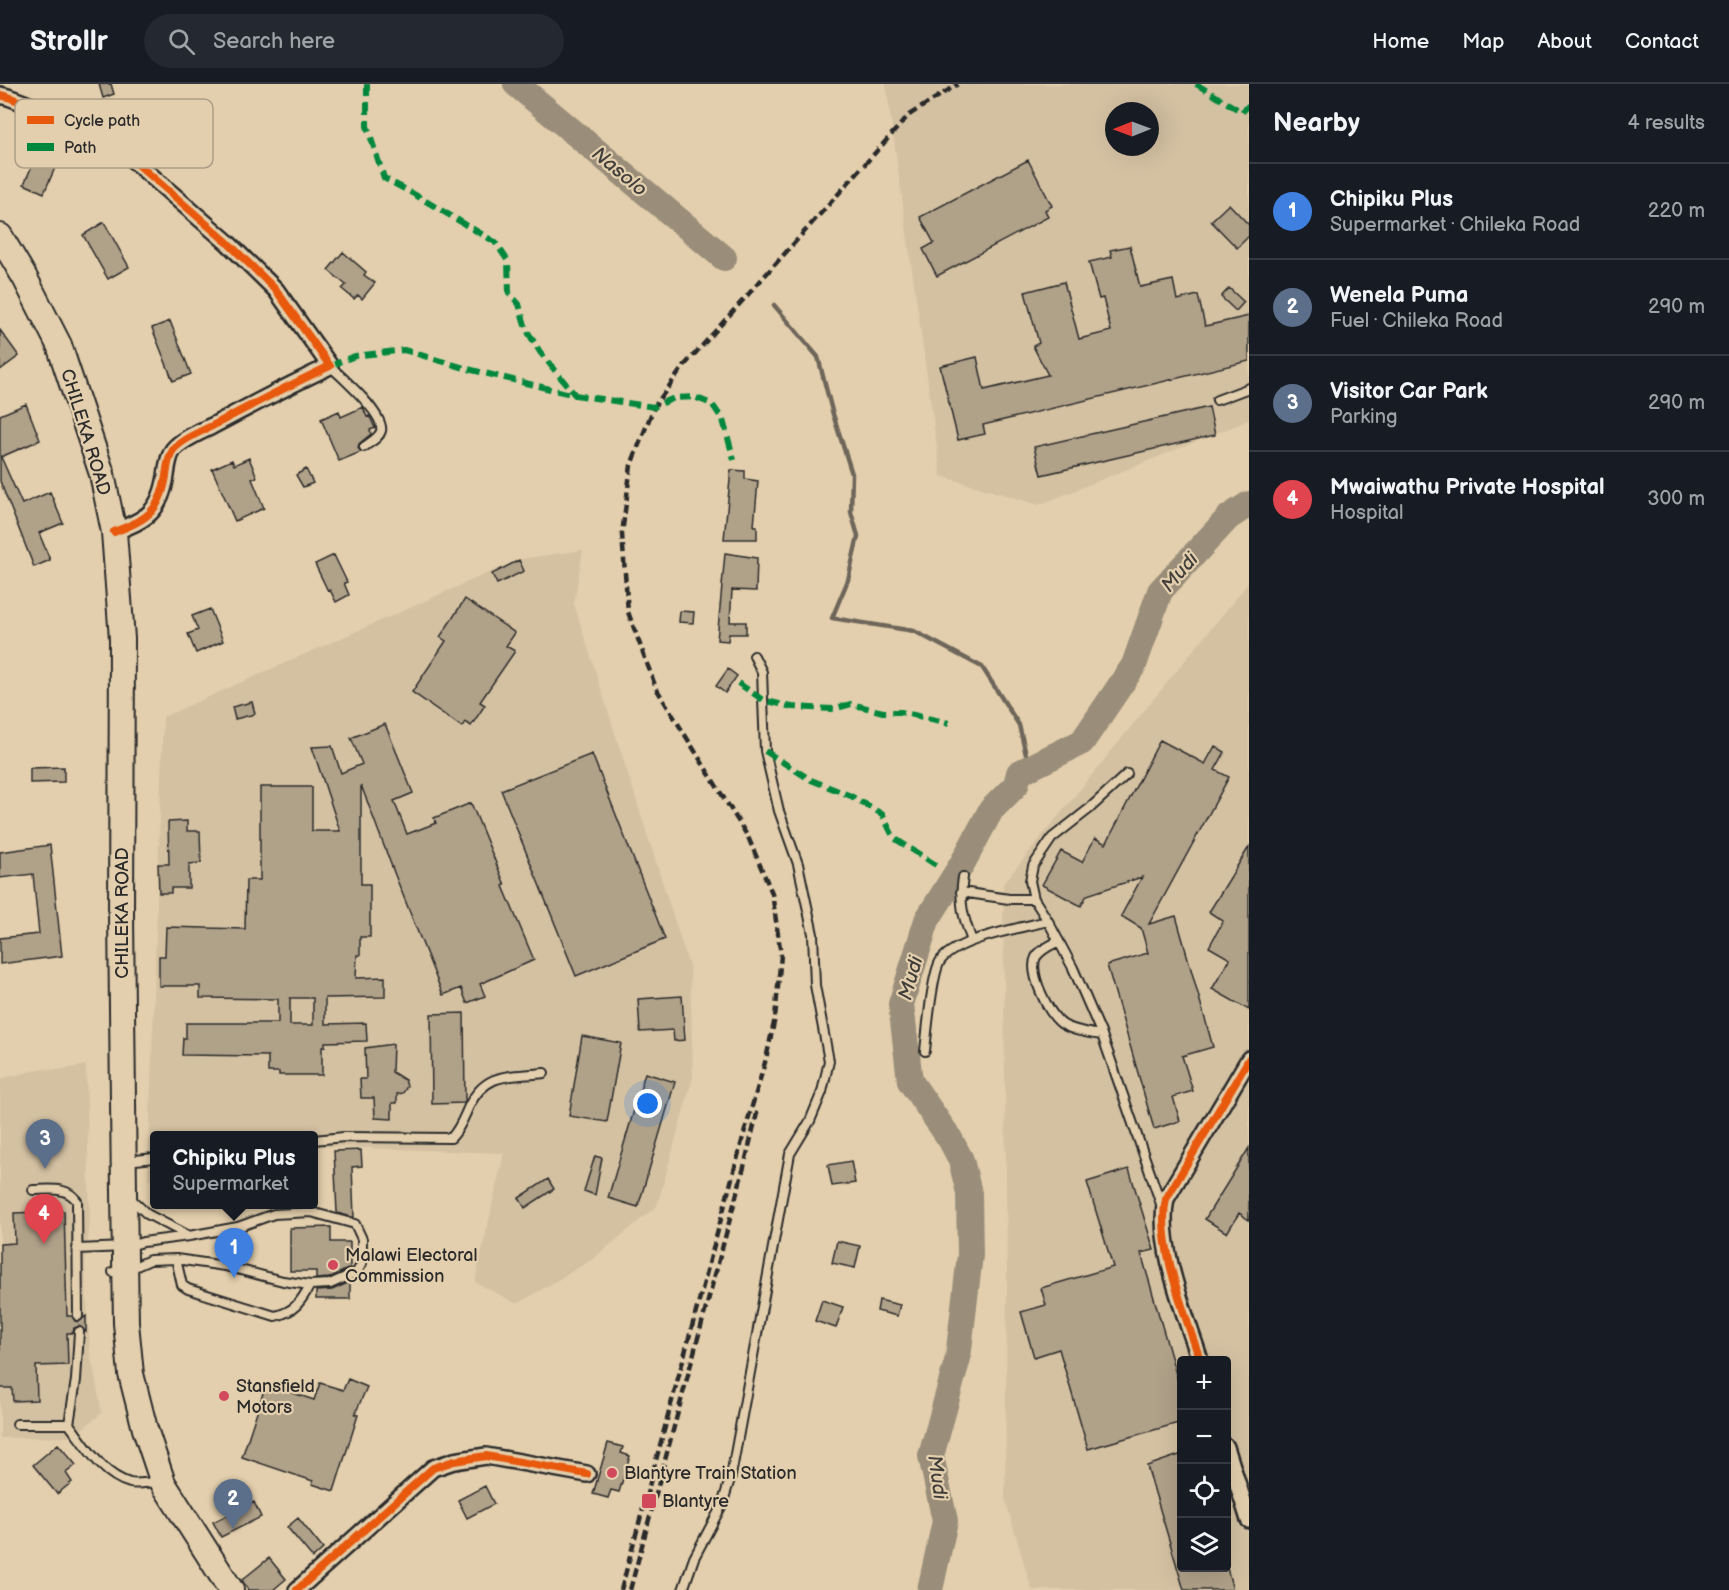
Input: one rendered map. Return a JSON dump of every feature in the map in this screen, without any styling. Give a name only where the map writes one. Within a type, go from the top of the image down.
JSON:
[{"type":"highway","name":"CHILEKA ROAD","points":[[0,236],[25,278],[58,345],[102,474],[114,532],[122,639],[121,915],[125,1161],[119,1260],[131,1374],[157,1482],[231,1590]]},
{"type":"highway","points":[[0,262],[12,280],[58,376],[82,444],[102,533],[110,632],[110,911],[119,1260]]},
{"type":"highway","points":[[157,1482],[210,1590]]},
{"type":"street","points":[[0,95],[16,99]]},
{"type":"street","points":[[114,532],[141,522],[150,514],[164,484],[173,450],[190,438],[267,396],[330,366],[276,290],[228,243],[142,168]]},
{"type":"street","points":[[1199,1356],[1167,1254],[1163,1211],[1166,1199],[1249,1059]]},
{"type":"street","points":[[297,1590],[433,1468],[454,1461],[486,1456],[587,1474]]},
{"type":"street","points":[[1231,1460],[1249,1520]]},
{"type":"lane","points":[[330,366],[361,397],[380,422],[382,429],[378,437],[364,447]]},
{"type":"lane","points":[[1217,400],[1249,388]]},
{"type":"lane","points":[[683,1590],[694,1558],[722,1505],[730,1476],[790,1154],[810,1121],[822,1092],[828,1061],[815,985],[813,934],[798,864],[779,811],[765,751],[762,672],[754,656]]},
{"type":"lane","points":[[1127,774],[1089,809],[1052,838],[1033,866],[1030,881],[1034,899],[1073,968],[1102,1035],[1163,1211]]},
{"type":"lane","points":[[963,877],[962,916],[972,941]]},
{"type":"lane","points":[[961,892],[1009,899],[1034,899]]},
{"type":"lane","points":[[926,1051],[933,990],[940,961],[972,941],[1048,921]]},
{"type":"lane","points":[[1059,941],[1041,951],[1035,959],[1034,973],[1048,1010],[1062,1023],[1079,1031],[1102,1035]]},
{"type":"lane","points":[[318,1140],[344,1137],[451,1138],[457,1132],[476,1090],[492,1079],[544,1073]]},
{"type":"lane","points":[[125,1161],[150,1158]]},
{"type":"lane","points":[[33,1190],[67,1191],[77,1201],[78,1316]]},
{"type":"lane","points":[[124,1193],[147,1214],[189,1236]]},
{"type":"lane","points":[[77,1249],[119,1260],[176,1259],[225,1266],[283,1281],[310,1285],[330,1284],[357,1272],[362,1263],[363,1253],[362,1239],[355,1224],[311,1212],[274,1214],[238,1227],[143,1242],[119,1260]]},
{"type":"lane","points":[[176,1259],[182,1285],[212,1297],[275,1316],[288,1313],[304,1296],[310,1285]]},
{"type":"lane","points":[[79,1332],[76,1380],[69,1424],[110,1474],[132,1484],[157,1482]]},
{"type":"lane","points":[[16,1424],[69,1424]]},
{"type":"shaded area","points":[[886,84],[1249,84],[1249,420],[1039,505],[941,476]]},
{"type":"shaded area","points":[[583,550],[574,604],[690,969],[693,1077],[657,1206],[593,1259],[517,1304],[475,1282],[504,1153],[318,1146],[318,1131],[150,1131],[150,1180],[148,1180],[163,717],[520,559]]},
{"type":"shaded area","points":[[1249,582],[1249,1590],[1032,1590],[1005,1499],[1007,1280],[1003,884]]},
{"type":"shaded area","points":[[86,1065],[90,1223],[85,1265],[90,1351],[102,1413],[72,1437],[0,1438],[0,1079],[41,1069],[58,1070]]},
{"type":"building","points":[[99,84],[111,84],[114,94],[103,98]]},
{"type":"building","points":[[1028,160],[1052,206],[1045,210],[1048,217],[937,276],[923,249],[934,243],[920,217]]},
{"type":"building","points":[[31,168],[55,168],[44,193],[24,184]]},
{"type":"building","points":[[1229,204],[1249,225],[1249,236],[1237,248],[1211,221]]},
{"type":"building","points":[[104,222],[129,267],[108,279],[83,235]]},
{"type":"building","points":[[1130,246],[1140,287],[1173,280],[1177,300],[1198,295],[1205,326],[1249,316],[1249,361],[983,425],[985,434],[958,440],[940,366],[977,357],[984,390],[1048,375],[1033,346],[1039,343],[1025,292],[1064,282],[1079,339],[1111,331],[1103,298],[1099,299],[1089,262],[1112,257],[1110,250]]},
{"type":"building","points":[[343,252],[366,272],[364,275],[375,283],[362,299],[358,295],[354,299],[342,289],[346,285],[328,270]]},
{"type":"building","points":[[1229,288],[1244,302],[1236,311],[1221,297]]},
{"type":"building","points":[[170,321],[191,374],[173,381],[152,328]]},
{"type":"building","points":[[0,330],[19,356],[0,370]]},
{"type":"building","points":[[26,404],[40,440],[1,457],[22,504],[50,492],[63,523],[39,533],[50,560],[34,567],[0,481],[0,415]]},
{"type":"building","points":[[363,407],[375,428],[370,430],[371,434],[359,444],[358,448],[361,452],[339,461],[321,419],[339,411],[341,417]]},
{"type":"building","points":[[1209,407],[1215,435],[1041,475],[1034,447]]},
{"type":"building","points":[[249,458],[257,477],[252,479],[264,508],[235,521],[212,469],[232,460],[234,465]]},
{"type":"building","points":[[306,469],[313,483],[303,487],[296,475]]},
{"type":"building","points":[[731,470],[745,471],[745,479],[758,481],[754,526],[757,526],[757,539],[724,539]]},
{"type":"building","points":[[725,553],[757,558],[756,591],[732,590],[730,622],[746,622],[746,634],[729,634],[728,641],[717,640]]},
{"type":"building","points":[[334,555],[347,582],[344,583],[349,595],[336,602],[315,564]]},
{"type":"building","points":[[519,560],[524,571],[497,584],[492,574]]},
{"type":"building","points":[[465,599],[515,633],[506,646],[515,651],[480,702],[485,705],[471,726],[465,722],[462,727],[412,692],[446,641],[440,637]]},
{"type":"building","points":[[210,609],[223,641],[196,653],[188,634],[198,630],[192,616]]},
{"type":"building","points":[[680,611],[694,612],[693,623],[679,622]]},
{"type":"building","points":[[728,669],[737,676],[725,693],[716,686]]},
{"type":"building","points":[[252,702],[255,714],[235,719],[232,707]]},
{"type":"building","points":[[385,724],[413,793],[394,801],[407,834],[436,823],[434,818],[471,803],[534,960],[480,984],[485,996],[467,1003],[461,988],[443,995],[361,785],[361,884],[370,884],[370,937],[360,937],[356,978],[385,977],[385,997],[325,998],[325,1024],[366,1023],[367,1041],[325,1042],[325,1047],[322,1047],[322,1075],[279,1075],[279,1072],[268,1072],[268,1056],[182,1055],[183,1038],[186,1038],[186,1023],[278,1023],[278,999],[200,998],[200,986],[159,986],[159,956],[165,956],[166,927],[245,929],[246,880],[260,880],[260,787],[312,787],[312,831],[340,831],[312,747],[332,746],[341,773],[362,764],[351,738]],"holes":[[[290,998],[313,998],[313,1025],[290,1025]]]},
{"type":"building","points":[[1160,740],[1205,764],[1215,746],[1225,752],[1215,770],[1229,777],[1149,924],[1176,916],[1213,1047],[1182,1056],[1193,1091],[1173,1097],[1180,1121],[1154,1129],[1107,965],[1148,953],[1141,928],[1121,916],[1142,877],[1087,895],[1081,906],[1042,885],[1061,851],[1082,862],[1095,838],[1106,844]]},
{"type":"building","points":[[592,754],[665,939],[576,976],[501,790]]},
{"type":"building","points":[[64,767],[64,782],[30,783],[30,768]]},
{"type":"building","points":[[187,821],[187,831],[200,831],[201,863],[189,864],[189,888],[171,888],[171,893],[159,893],[158,864],[169,864],[168,822]]},
{"type":"building","points":[[50,845],[62,956],[0,964],[0,938],[39,934],[33,874],[0,878],[0,852]]},
{"type":"building","points":[[1249,847],[1249,1010],[1212,989],[1230,959],[1209,947],[1223,921],[1209,912]]},
{"type":"building","points":[[682,996],[685,1040],[674,1041],[673,1030],[640,1032],[638,999]]},
{"type":"building","points":[[464,1013],[465,1101],[464,1103],[432,1104],[431,1014]]},
{"type":"building","points":[[582,1036],[621,1043],[607,1122],[569,1116]]},
{"type":"building","points":[[393,1044],[392,1072],[405,1080],[407,1086],[403,1093],[397,1094],[397,1103],[392,1103],[392,1119],[375,1118],[374,1098],[361,1098],[360,1079],[366,1079],[365,1048]]},
{"type":"building","points":[[645,1073],[675,1082],[638,1207],[608,1198]]},
{"type":"building","points":[[1249,1148],[1249,1220],[1239,1213],[1227,1233],[1205,1219]]},
{"type":"building","points":[[361,1150],[362,1166],[352,1167],[354,1217],[352,1217],[337,1213],[334,1151]]},
{"type":"building","points":[[595,1156],[602,1158],[595,1195],[584,1191]]},
{"type":"building","points":[[851,1161],[855,1183],[832,1186],[828,1165]]},
{"type":"building","points":[[1129,1169],[1154,1250],[1141,1253],[1177,1378],[1177,1423],[1088,1449],[1059,1349],[1034,1357],[1021,1312],[1046,1305],[1041,1288],[1113,1267],[1087,1182]]},
{"type":"building","points":[[548,1179],[554,1189],[525,1208],[519,1198]]},
{"type":"building","points":[[64,1211],[67,1316],[72,1316],[75,1321],[79,1322],[86,1316],[86,1332],[79,1326],[74,1328],[73,1333],[67,1333],[68,1365],[36,1366],[37,1400],[13,1401],[12,1388],[0,1388],[0,1244],[15,1243],[14,1213]]},
{"type":"building","points":[[331,1227],[331,1242],[350,1242],[350,1268],[329,1278],[316,1279],[316,1271],[290,1271],[290,1228]]},
{"type":"building","points":[[837,1241],[860,1246],[855,1268],[832,1263]]},
{"type":"building","points":[[350,1282],[350,1299],[316,1299],[316,1291],[332,1290]]},
{"type":"building","points":[[822,1300],[843,1307],[836,1328],[815,1321]]},
{"type":"building","points":[[879,1300],[900,1305],[897,1316],[877,1311]]},
{"type":"building","points":[[348,1379],[367,1387],[355,1414],[358,1415],[334,1491],[312,1484],[313,1481],[242,1457],[266,1384],[314,1400],[320,1383],[343,1390]]},
{"type":"building","name":"Blantyre Train Station","points":[[608,1443],[623,1447],[621,1453],[630,1456],[619,1492],[611,1490],[608,1498],[593,1494]]},
{"type":"building","points":[[58,1444],[76,1465],[66,1473],[72,1482],[57,1494],[33,1465]]},
{"type":"building","points":[[1177,1456],[1177,1567],[1147,1466]]},
{"type":"building","points":[[485,1486],[494,1504],[467,1518],[458,1500]]},
{"type":"building","points":[[254,1502],[261,1517],[221,1537],[213,1522]]},
{"type":"building","points":[[298,1518],[323,1549],[313,1558],[287,1527]]},
{"type":"building","points":[[269,1558],[286,1579],[273,1590],[248,1590],[242,1580]]},
{"type":"building","points":[[1179,1572],[1228,1572],[1233,1590],[1184,1590]]},
{"type":"waterway","name":"Nasolo","points":[[516,84],[724,258]]},
{"type":"waterway","name":"Mudi","points":[[774,305],[818,357],[852,474],[851,512],[858,536],[848,580],[832,618],[914,631],[982,667],[1019,725],[1027,759],[1006,795],[976,825],[949,872],[913,950],[898,1017],[901,1070],[956,1135],[965,1159],[973,1193],[971,1242],[975,1255],[958,1358]]},
{"type":"waterway","name":"Mudi","points":[[930,1590],[945,1521],[931,1456],[958,1358],[970,1255],[969,1193],[961,1160],[950,1139],[910,1081],[901,1004],[927,920],[962,864],[991,810],[1016,785],[1019,773],[1082,742],[1134,665],[1160,591],[1229,517],[1249,504]]},
{"type":"railway","points":[[621,1590],[766,1059],[775,1018],[781,955],[772,893],[748,837],[656,688],[628,612],[622,534],[631,465],[654,407],[683,367],[909,115],[958,84]]},
{"type":"railway","points":[[630,1590],[758,1109]]},
{"type":"marked path","points":[[367,84],[367,126],[384,178],[495,242],[508,261],[509,293],[519,304],[526,329],[540,352],[575,395]]},
{"type":"marked path","points":[[1196,84],[1242,112],[1249,105]]},
{"type":"marked path","points":[[330,366],[355,356],[404,350],[468,369],[575,395],[654,407],[674,398],[694,397],[712,404],[723,420],[734,460]]},
{"type":"marked path","points":[[738,683],[763,700],[792,707],[834,709],[851,704],[949,723]]},
{"type":"marked path","points":[[765,751],[811,780],[851,796],[882,814],[894,838],[936,865]]},
{"type":"cycle path","points":[[0,95],[15,100]]},
{"type":"cycle path","points":[[114,532],[142,519],[155,507],[163,489],[170,456],[181,442],[330,366],[276,290],[228,243],[142,168]]},
{"type":"cycle path","points":[[1199,1356],[1180,1302],[1169,1258],[1165,1237],[1166,1199],[1249,1059]]},
{"type":"cycle path","points":[[297,1590],[433,1468],[454,1461],[486,1456],[587,1474]]},
{"type":"place","name":"Visitor Car Park","points":[[45,1169]]},
{"type":"place","name":"Mwaiwathu Private Hospital","points":[[44,1244]]},
{"type":"place","name":"Malawi Electoral Commission","points":[[333,1265]]},
{"type":"place","name":"Chipiku Plus","points":[[234,1278]]},
{"type":"place","name":"Stansfield Motors","points":[[224,1396]]},
{"type":"place","name":"Blantyre Train Station","points":[[612,1473]]},
{"type":"place","name":"Blantyre","points":[[649,1501]]},
{"type":"place","name":"Wenela Puma","points":[[233,1529]]}]
